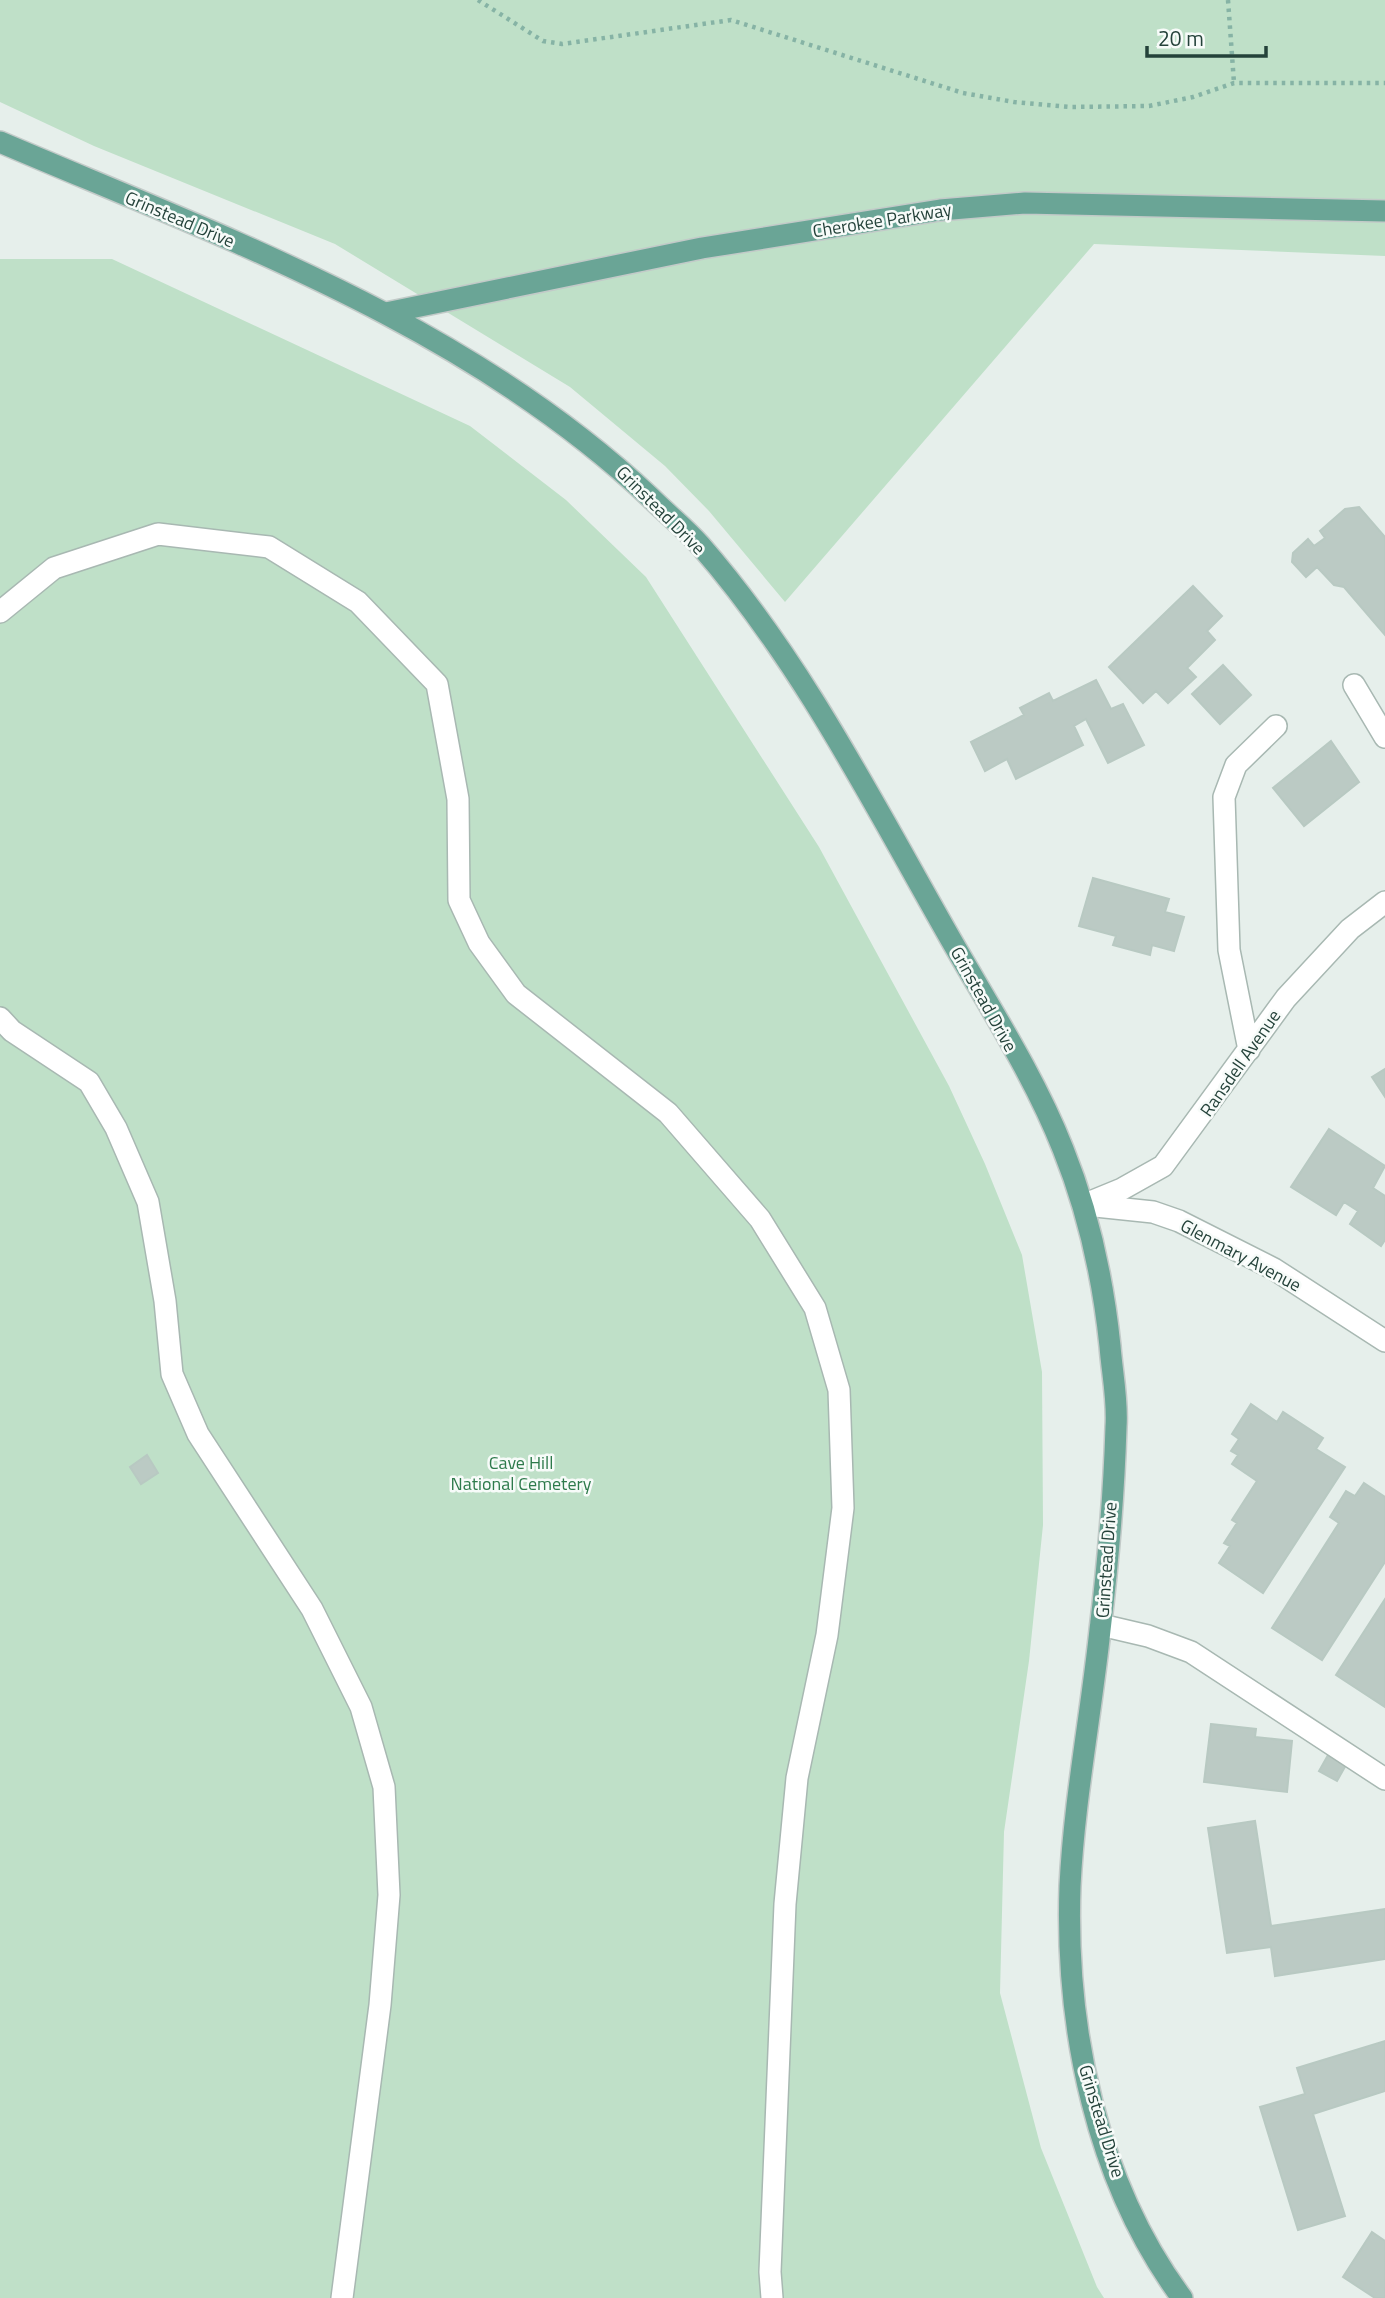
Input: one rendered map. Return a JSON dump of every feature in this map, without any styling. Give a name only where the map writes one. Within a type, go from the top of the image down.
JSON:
[{"type":"main road","name":"Grinstead Drive","points":[[0,142],[309,274],[386,313],[564,422],[609,458],[698,544],[785,656],[1001,1026],[1061,1143],[1083,1205],[1101,1283],[1117,1419],[1101,1625],[1070,1880],[1069,1947],[1074,2006],[1098,2121],[1117,2177],[1143,2234],[1182,2298]]},
{"type":"main road","name":"Cherokee Parkway","points":[[386,313],[702,248],[940,211],[1024,203],[1385,211]]},
{"type":"street","points":[[0,612],[54,568],[158,534],[269,547],[358,603],[437,684],[458,799],[459,900],[479,943],[516,994],[668,1113],[760,1219],[815,1308],[839,1390],[843,1508],[827,1635],[797,1778],[785,1904],[770,2272],[772,2298]]},
{"type":"street","points":[[1354,685],[1385,737]]},
{"type":"street","points":[[1249,1050],[1229,950],[1224,797],[1236,765],[1276,726]]},
{"type":"street","name":"Ransdell Avenue","points":[[1083,1205],[1122,1189],[1163,1166],[1286,998],[1350,929],[1385,901]]},
{"type":"street","points":[[0,1018],[12,1031],[89,1082],[116,1128],[148,1202],[165,1301],[172,1374],[198,1434],[312,1609],[361,1707],[384,1787],[388,1909],[380,2006],[342,2298]]},
{"type":"street","name":"Glenmary Avenue","points":[[1083,1205],[1153,1212],[1179,1221],[1274,1269],[1385,1342]]},
{"type":"street","points":[[1101,1625],[1148,1636],[1191,1652],[1382,1771]]},
{"type":"path","points":[[478,0],[543,41],[562,44],[731,20],[903,76],[963,93],[1014,102],[1069,107],[1149,106],[1193,97],[1234,83],[1385,83]]},
{"type":"path","points":[[1228,0],[1234,83]]},
{"type":"green space","points":[[0,0],[1385,0],[1385,256],[1094,244],[785,602],[709,511],[665,466],[570,387],[335,244],[94,146],[0,102]]},
{"type":"green space","name":"Cave Hill National Cemetery","points":[[0,259],[112,259],[470,426],[566,500],[646,577],[819,847],[949,1086],[985,1164],[1022,1255],[1042,1372],[1043,1525],[1029,1661],[1004,1832],[1000,1993],[1041,2148],[1097,2287],[1104,2298],[0,2298]]},
{"type":"building","points":[[1359,507],[1385,537],[1385,635],[1344,587],[1334,585],[1317,567],[1306,577],[1292,562],[1293,553],[1308,539],[1314,546],[1325,538],[1320,531],[1345,509]]},
{"type":"building","points":[[1193,586],[1222,616],[1207,631],[1215,640],[1187,668],[1196,677],[1168,703],[1156,691],[1143,703],[1109,667]]},
{"type":"building","points":[[1223,665],[1251,695],[1220,724],[1192,694]]},
{"type":"building","points":[[1096,680],[1111,709],[1123,704],[1144,745],[1108,763],[1086,719],[1074,726],[1083,745],[1016,779],[1007,759],[985,771],[971,742],[1024,715],[1020,708],[1049,693],[1053,701]]},
{"type":"building","points":[[1331,741],[1359,782],[1304,826],[1273,788]]},
{"type":"building","points":[[1093,878],[1169,899],[1165,912],[1184,917],[1174,951],[1152,945],[1150,955],[1113,945],[1116,936],[1079,926]]},
{"type":"building","points":[[1385,1069],[1385,1097],[1372,1077]]},
{"type":"building","points":[[1329,1129],[1385,1166],[1373,1188],[1385,1196],[1385,1240],[1381,1246],[1350,1224],[1358,1211],[1344,1202],[1336,1215],[1291,1187]]},
{"type":"building","points":[[1251,1404],[1277,1422],[1283,1412],[1323,1438],[1316,1449],[1345,1467],[1263,1593],[1219,1563],[1230,1546],[1224,1543],[1237,1523],[1232,1520],[1257,1481],[1232,1464],[1238,1455],[1231,1451],[1239,1439],[1232,1434]]},
{"type":"building","points":[[147,1455],[158,1473],[141,1484],[130,1467]]},
{"type":"building","points":[[1364,1483],[1385,1497],[1385,1562],[1322,1660],[1272,1628],[1339,1523],[1330,1517],[1346,1491],[1355,1496]]},
{"type":"building","points":[[1385,1599],[1385,1707],[1336,1675]]},
{"type":"building","points":[[1211,1724],[1256,1729],[1255,1737],[1292,1741],[1287,1792],[1204,1782]]},
{"type":"building","points":[[1328,1755],[1346,1765],[1337,1781],[1319,1771]]},
{"type":"building","points":[[1255,1821],[1271,1926],[1385,1909],[1385,1959],[1275,1976],[1271,1947],[1227,1953],[1208,1828]]},
{"type":"building","points":[[1385,2041],[1385,2091],[1313,2114],[1345,2216],[1298,2230],[1260,2107],[1305,2094],[1297,2068]]},
{"type":"building","points":[[1372,2232],[1385,2241],[1385,2298],[1375,2298],[1343,2277]]}]
